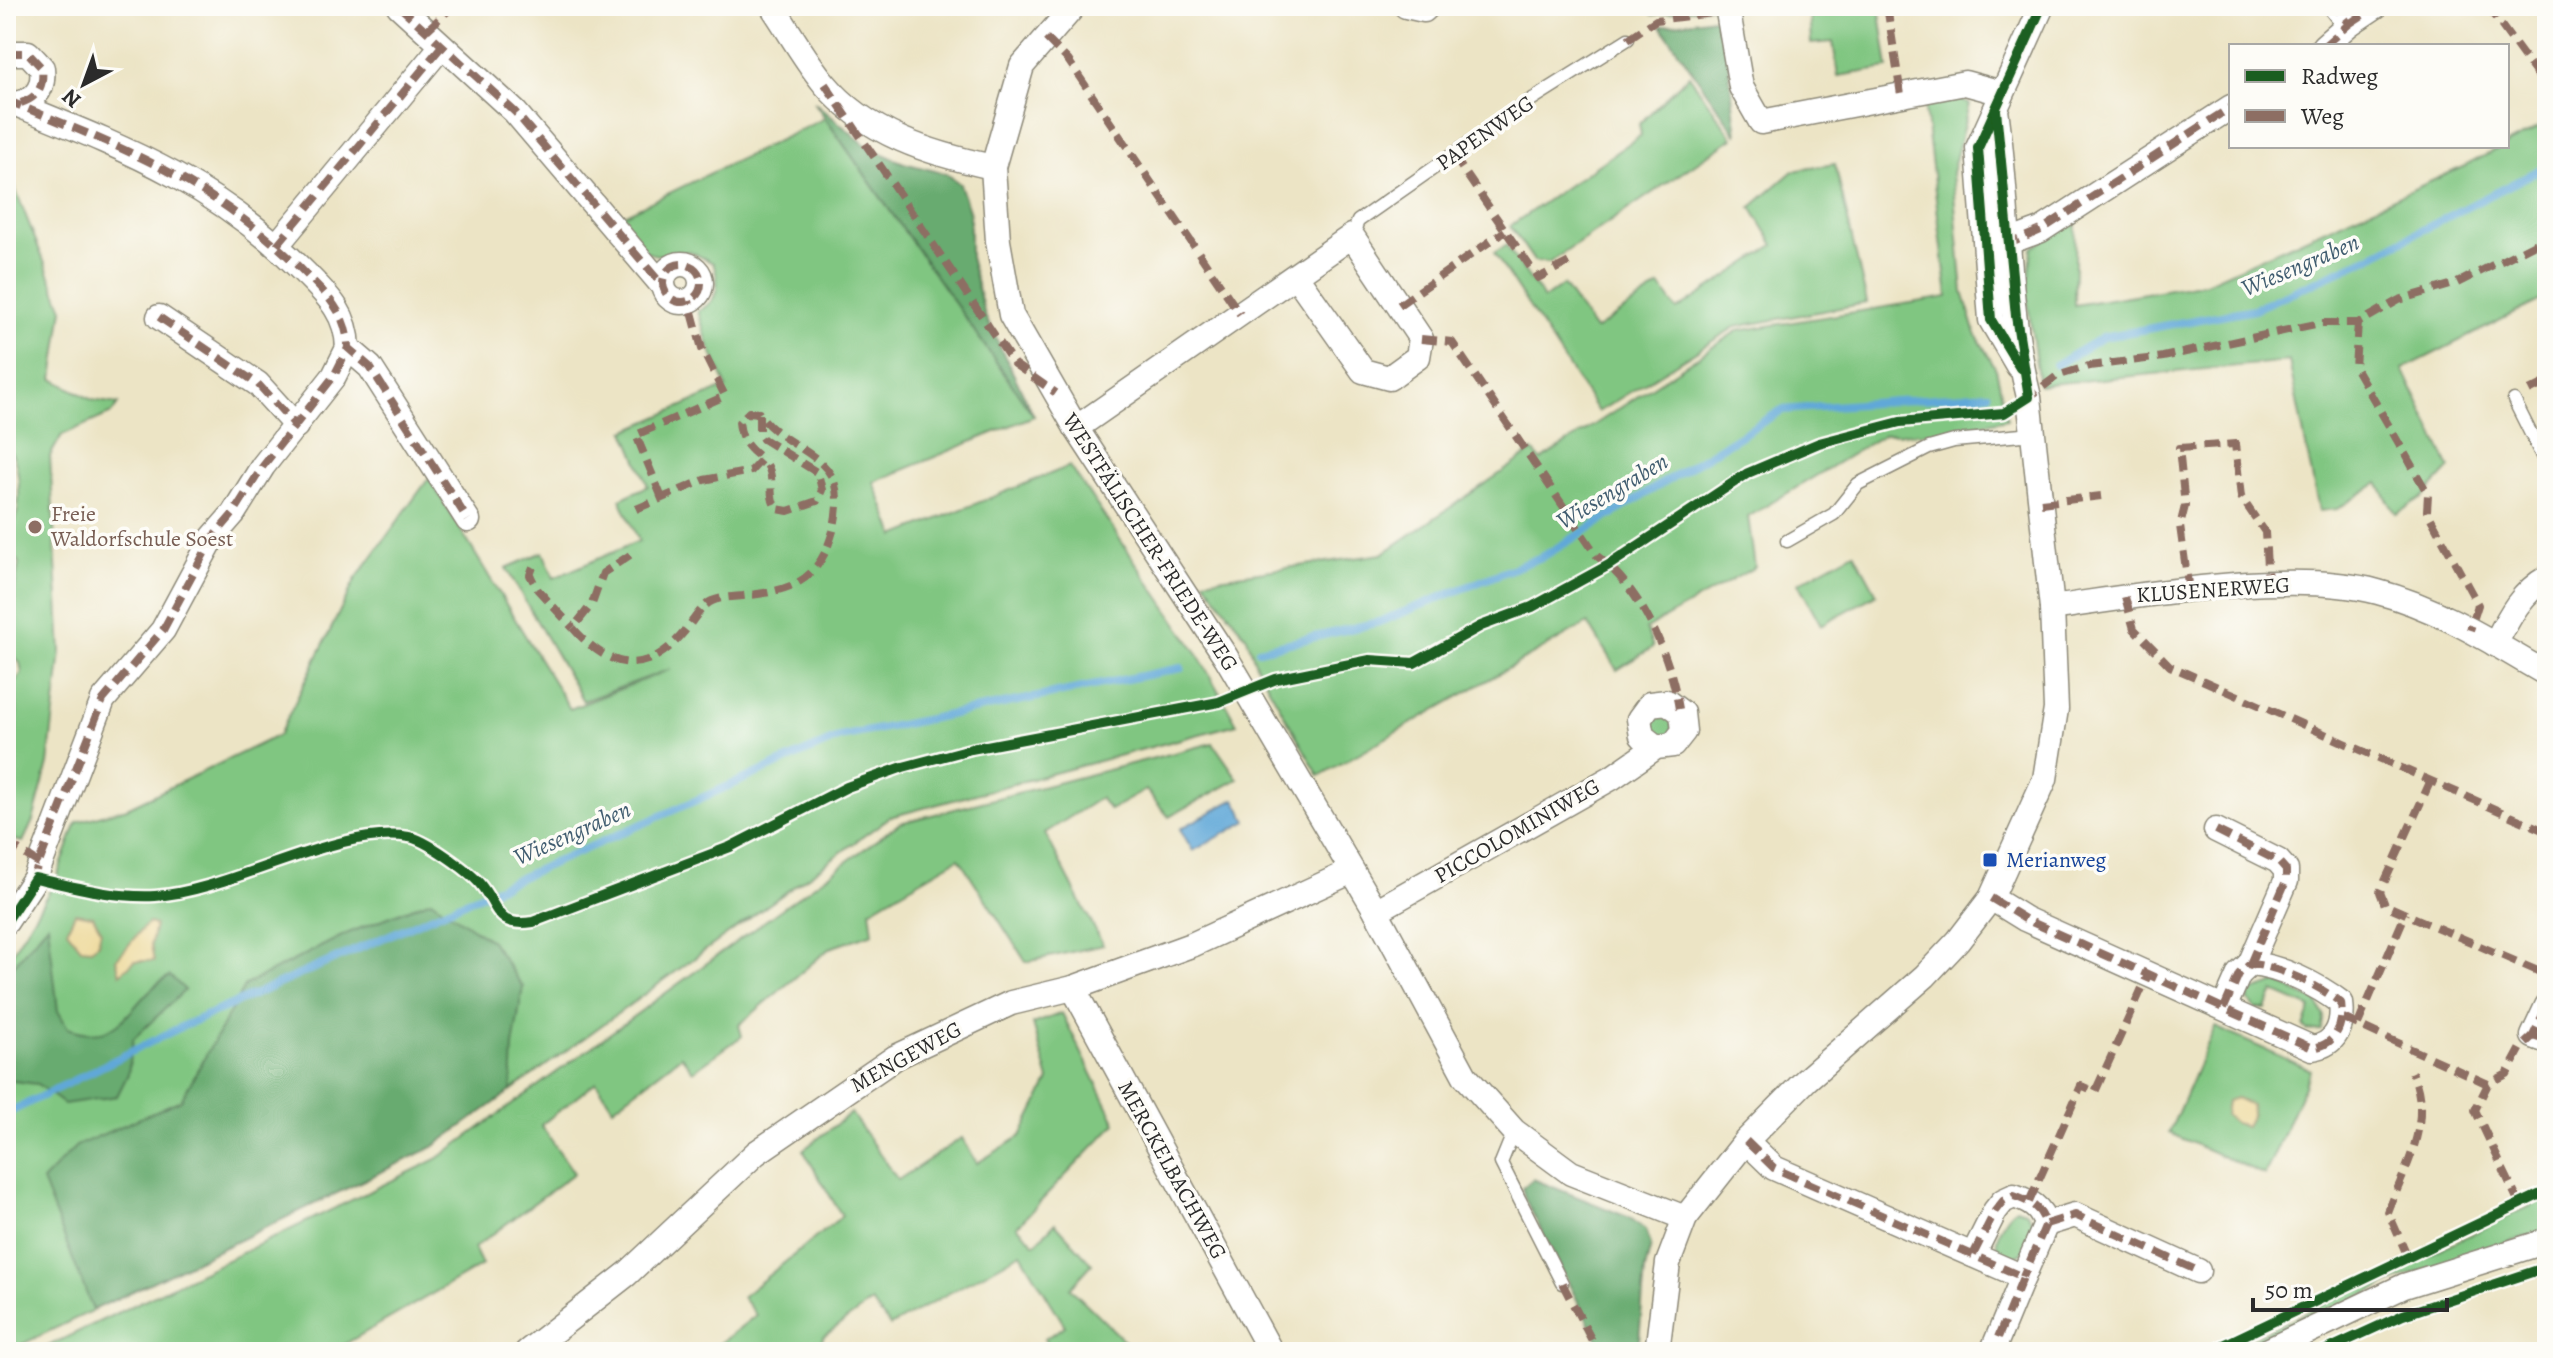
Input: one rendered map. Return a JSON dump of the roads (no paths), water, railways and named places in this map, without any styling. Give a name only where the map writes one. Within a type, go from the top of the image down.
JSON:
[{"type":"street","points":[[399,6],[515,112],[663,286]]},
{"type":"street","points":[[772,6],[825,84],[875,129],[959,160],[993,167]]},
{"type":"street","name":"WESTFÄLISCHER-FRIEDE-WEG","points":[[1074,6],[1022,66],[993,167],[998,241],[1011,315],[1076,428],[1226,657],[1350,872],[1376,911],[1465,1076],[1514,1131],[1571,1173],[1685,1218]]},
{"type":"street","points":[[1406,6],[1424,10],[1428,6]]},
{"type":"street","points":[[1727,6],[1741,87],[1761,122],[1965,83],[1999,102]]},
{"type":"street","points":[[1657,1352],[1668,1263],[1685,1218],[1746,1141],[1806,1080],[1925,976],[1991,898],[2045,779],[2056,709],[2052,608],[2033,434],[2023,373],[1991,320],[1996,247],[1978,148],[2042,6]]},
{"type":"street","points":[[2325,44],[2342,15],[2376,6]]},
{"type":"street","points":[[277,245],[441,47]]},
{"type":"street","points":[[6,53],[28,53],[42,68],[41,88],[35,96],[14,102]]},
{"type":"street","points":[[6,922],[35,878],[103,700],[163,630],[213,537],[233,514],[263,466],[334,376],[348,348],[348,326],[334,302],[277,245],[209,193],[141,155],[58,123],[14,102]]},
{"type":"street","points":[[1996,247],[2041,230],[2229,108]]},
{"type":"street","points":[[1296,276],[1363,371],[1389,378],[1418,357],[1421,339],[1352,236]]},
{"type":"street","name":"PAPENWEG","points":[[1076,428],[1352,236]]},
{"type":"street","points":[[159,317],[258,384],[296,426]]},
{"type":"street","points":[[348,348],[370,367],[468,520]]},
{"type":"street","points":[[2495,644],[2512,612],[2536,584],[2547,578]]},
{"type":"street","name":"KLUSENERWEG","points":[[2052,608],[2125,597],[2291,583],[2376,591],[2427,610],[2547,674]]},
{"type":"street","name":"PICCOLOMINIWEG","points":[[1376,911],[1613,777],[1656,747]]},
{"type":"street","points":[[2216,830],[2278,861],[2286,870],[2286,881],[2250,964],[2239,974],[2224,1008]]},
{"type":"street","name":"MENGEWEG","points":[[527,1352],[627,1274],[756,1153],[827,1101],[896,1057],[1011,1003],[1073,988],[1194,944],[1350,872]]},
{"type":"street","points":[[1991,898],[2025,919],[2312,1048],[2325,1046],[2336,1035],[2343,1018],[2341,1003],[2265,965],[2250,964]]},
{"type":"street","name":"MERCKELBACHWEG","points":[[1073,988],[1271,1352]]},
{"type":"street","points":[[2547,1006],[2533,1036],[2547,1041]]},
{"type":"street","points":[[1746,1141],[1774,1168],[2023,1277]]},
{"type":"street","points":[[1973,1255],[2003,1201],[2014,1196],[2042,1211],[2046,1224],[1992,1352]]},
{"type":"street","points":[[2046,1224],[2075,1215],[2198,1271]]},
{"type":"street","points":[[2265,1352],[2404,1286],[2547,1241]]},
{"type":"lane","name":"PAPENWEG","points":[[1352,236],[1358,221],[1531,100],[1628,39]]},
{"type":"lane","points":[[2514,400],[2547,466]]},
{"type":"lane","points":[[1787,541],[1834,514],[1858,484],[1929,448],[1954,441],[2033,434]]},
{"type":"lane","points":[[1514,1131],[1501,1163],[1562,1283]]},
{"type":"water","points":[[1235,799],[1247,821],[1193,851],[1180,829]]},
{"type":"waterway","name":"Wiesengraben","points":[[2056,365],[2103,337],[2254,309],[2368,258],[2547,166]]},
{"type":"waterway","name":"Wiesengraben","points":[[1259,650],[1379,622],[1544,556],[1782,410],[1988,394]]},
{"type":"waterway","name":"Wiesengraben","points":[[6,1114],[183,1026],[840,737],[1181,668]]},
{"type":"place","name":"Freie Waldorfschule Soest","points":[[35,527]]},
{"type":"place","name":"Merianweg","points":[[1990,860]]}]
